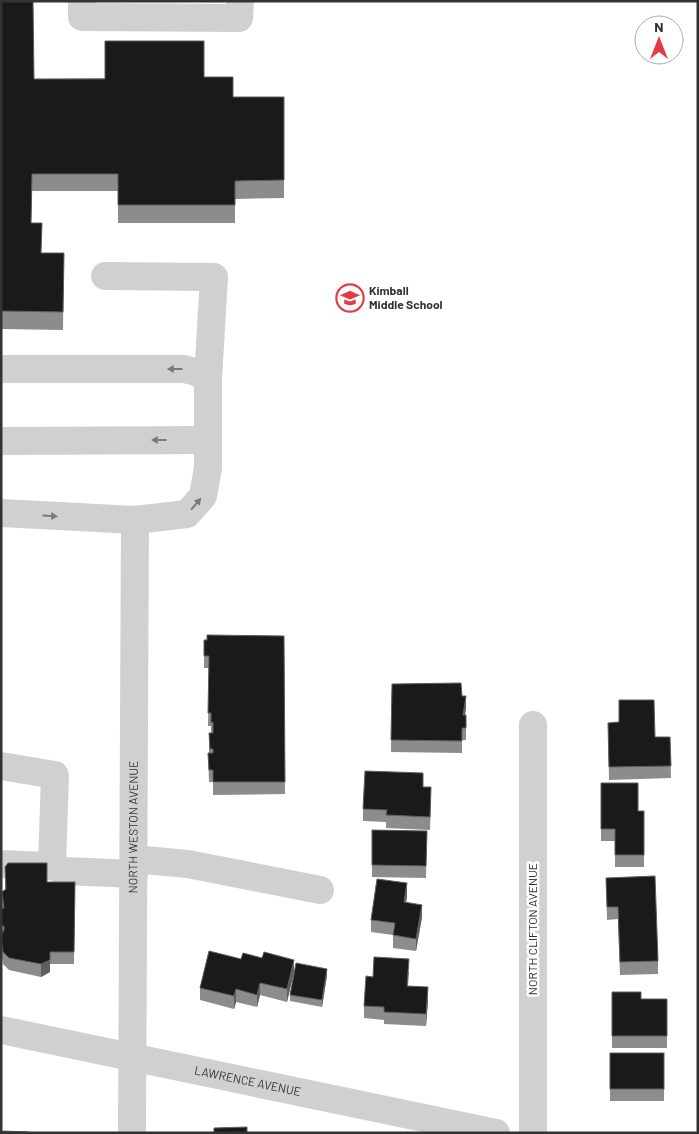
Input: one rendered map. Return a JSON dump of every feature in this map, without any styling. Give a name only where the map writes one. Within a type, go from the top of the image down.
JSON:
[{"type":"street","points":[[82,1],[82,17],[239,18],[240,1]]},
{"type":"street","points":[[1,513],[135,520],[187,514],[203,496],[208,468],[208,379],[214,276],[105,276]]},
{"type":"street","points":[[1,369],[184,369],[196,372],[208,379]]},
{"type":"street","points":[[1,441],[207,440]]},
{"type":"street","name":"NORTH WESTON AVENUE","points":[[132,1133],[135,520]]},
{"type":"street","name":"NORTH CLIFTON AVENUE","points":[[533,725],[533,1133]]},
{"type":"street","points":[[1,766],[55,775],[52,866]]},
{"type":"street","points":[[1,864],[52,866],[65,871],[188,864],[320,890]]},
{"type":"street","name":"LAWRENCE AVENUE","points":[[1,1030],[131,1055],[496,1133]]},
{"type":"building","points":[[1,1],[33,1],[34,79],[105,79],[105,41],[204,41],[204,77],[233,77],[233,97],[284,97],[284,180],[235,181],[235,205],[118,205],[118,174],[32,174],[31,223],[42,223],[41,253],[64,253],[63,312],[1,311]]},
{"type":"building","points":[[207,635],[284,636],[285,782],[213,782],[213,770],[209,770],[208,753],[213,753],[213,749],[210,749],[209,733],[213,733],[213,722],[211,723],[211,713],[208,713],[209,656],[204,656],[204,640],[207,640]]},
{"type":"building","points":[[461,683],[462,696],[466,696],[463,715],[466,715],[466,728],[462,728],[462,741],[391,740],[392,684]]},
{"type":"building","points":[[619,700],[654,700],[655,737],[670,737],[671,766],[609,767],[608,723],[619,722]]},
{"type":"building","points":[[365,771],[423,773],[423,787],[431,787],[430,817],[386,815],[387,810],[363,809]]},
{"type":"building","points":[[601,783],[638,783],[638,811],[644,811],[644,855],[615,855],[615,829],[601,829]]},
{"type":"building","points":[[372,830],[427,831],[426,866],[372,865]]},
{"type":"building","points":[[8,863],[47,863],[47,882],[75,882],[74,952],[50,952],[50,960],[41,964],[9,958],[3,952],[1,935],[4,926],[1,926],[1,909],[4,908],[2,892],[6,889],[5,867]]},
{"type":"building","points":[[655,876],[658,961],[620,962],[618,907],[607,907],[606,878]]},
{"type":"building","points":[[377,879],[407,883],[404,902],[422,905],[416,939],[393,935],[395,923],[371,920]]},
{"type":"building","points":[[209,951],[241,959],[243,953],[262,958],[264,952],[294,960],[287,989],[260,983],[257,995],[236,989],[234,996],[200,988]]},
{"type":"building","points":[[374,957],[409,959],[407,986],[428,987],[426,1014],[384,1012],[384,1007],[364,1006],[366,976],[373,977]]},
{"type":"building","points":[[296,963],[327,969],[322,1000],[290,995]]},
{"type":"building","points":[[612,992],[641,992],[641,999],[667,999],[667,1036],[612,1036]]},
{"type":"building","points":[[610,1053],[664,1053],[664,1089],[610,1089]]},
{"type":"building","points":[[247,1127],[247,1133],[214,1133],[214,1128]]},
{"type":"building","points":[[1,1131],[29,1132],[1,1133]]},
{"type":"place","name":"Kimball Middle School","points":[[350,298]]}]
